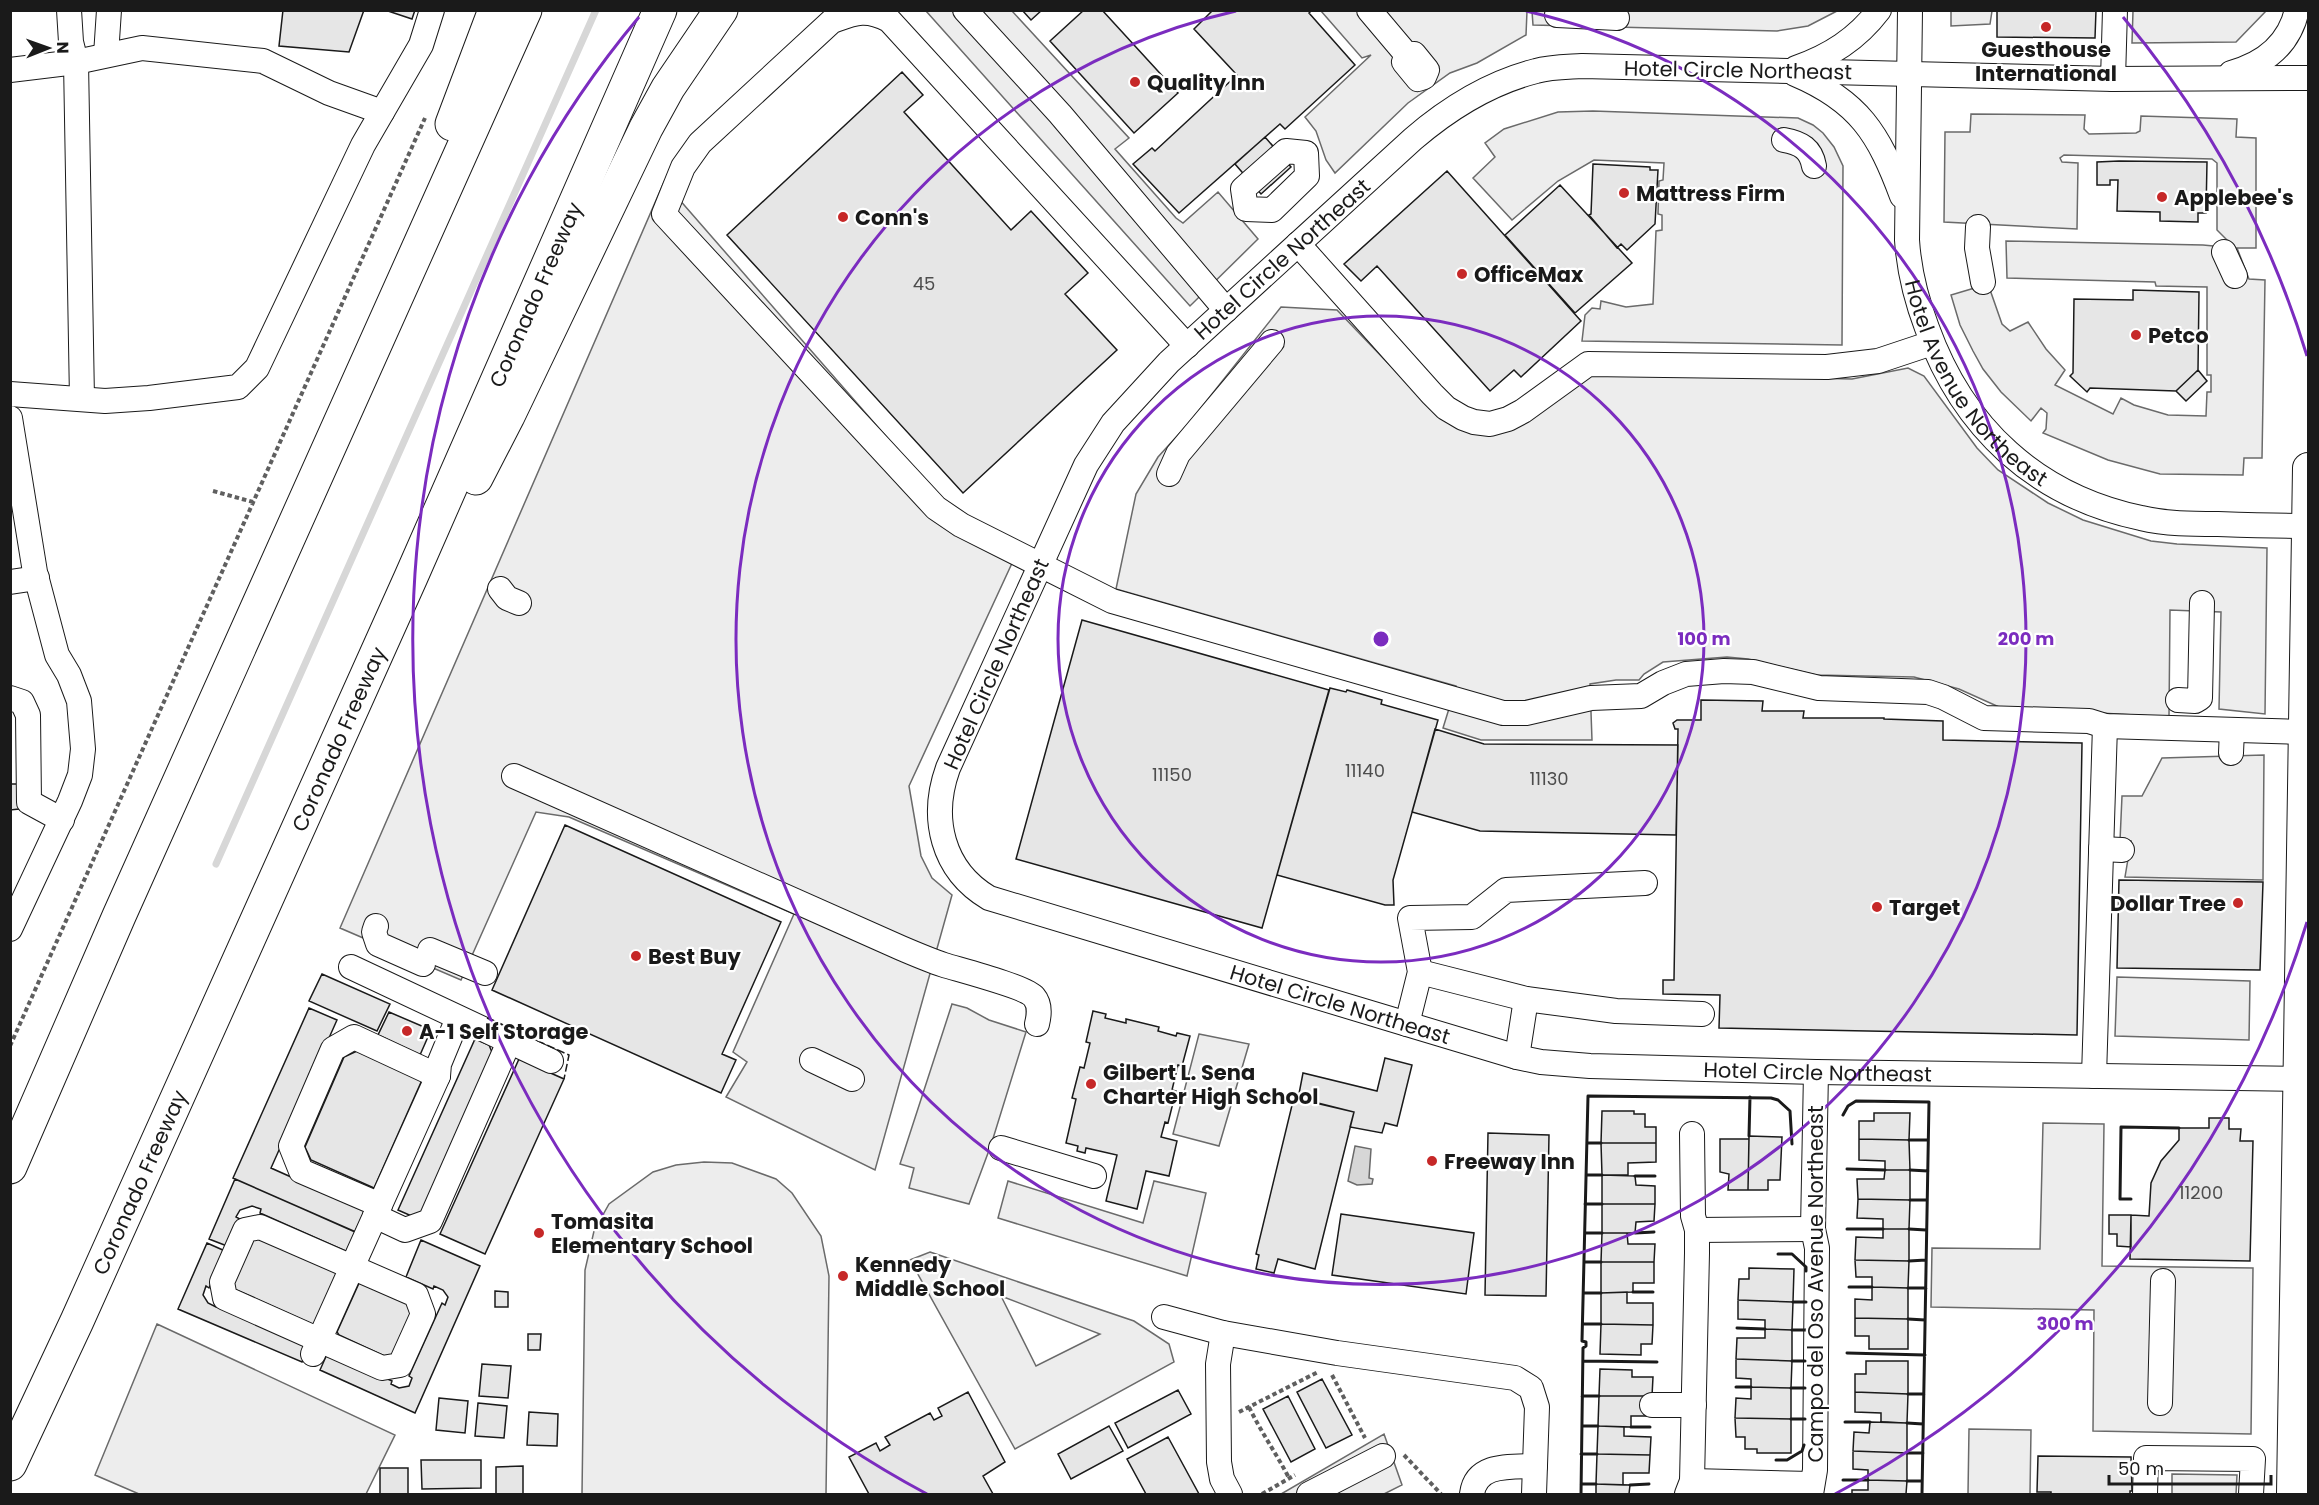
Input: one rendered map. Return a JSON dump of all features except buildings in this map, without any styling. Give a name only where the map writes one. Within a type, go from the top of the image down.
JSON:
[{"type":"highway","points":[[301,511],[495,10]]},
{"type":"highway","points":[[10,1167],[124,906],[525,10]]},
{"type":"highway","name":"Coronado Freeway","points":[[10,1464],[77,1321],[411,577],[660,10]]},
{"type":"highway","points":[[411,577],[469,490],[508,416],[646,128],[668,88],[721,10]]},
{"type":"main road","points":[[2292,1494],[2303,1079],[2304,732],[2308,468]]},
{"type":"street","points":[[69,10],[76,62],[82,399]]},
{"type":"street","points":[[106,56],[109,10]]},
{"type":"street","points":[[10,394],[105,401],[238,387],[257,368],[363,146],[421,45],[432,10]]},
{"type":"street","points":[[965,10],[1060,114],[1226,310]]},
{"type":"street","points":[[1369,10],[1407,56]]},
{"type":"street","points":[[1787,71],[1821,58],[1844,45],[1866,26],[1879,10]]},
{"type":"street","name":"Hotel Avenue Northeast","points":[[1910,10],[1907,240],[1911,275],[1916,298],[1932,343],[1961,399],[1988,433],[2018,462],[2076,497],[2120,513],[2165,523],[2308,526]]},
{"type":"street","points":[[2113,79],[2115,10]]},
{"type":"street","points":[[2202,79],[2235,72],[2269,56],[2284,42],[2297,10]]},
{"type":"street","points":[[1186,346],[889,20],[879,15],[860,12],[832,21],[700,143],[689,157],[664,214],[927,500],[960,525],[1112,601],[1503,713],[1526,713],[1591,698],[1641,696],[1663,683],[1686,674],[1724,671],[1753,672],[1819,688],[1928,693],[1943,697],[1984,718],[2090,721],[2105,726],[2232,742],[2304,732]]},
{"type":"street","points":[[1557,15],[1617,18]]},
{"type":"street","points":[[10,70],[76,62],[142,48],[263,61],[329,93],[382,112]]},
{"type":"street","name":"Hotel Circle Northeast","points":[[2303,1079],[1816,1072],[1590,1066],[1541,1062],[1517,1057],[989,898],[970,885],[949,854],[940,827],[939,805],[943,782],[1040,564],[1086,465],[1113,423],[1186,346],[1441,115],[1485,89],[1537,70],[1582,66],[2113,79],[2308,78]]},
{"type":"street","points":[[1787,71],[1831,94],[1857,112],[1869,126],[1886,155],[1908,211]]},
{"type":"street","points":[[1784,140],[1796,142],[1807,149],[1814,166]]},
{"type":"street","points":[[1978,227],[1977,248],[1983,282]]},
{"type":"street","points":[[1298,244],[1446,408],[1463,418],[1482,424],[1500,422],[1523,411],[1588,364],[1827,368],[1878,361],[1932,343]]},
{"type":"street","points":[[2224,252],[2235,276]]},
{"type":"street","points":[[1169,474],[1178,454],[1272,342]]},
{"type":"street","points":[[10,418],[18,508],[57,655],[69,675],[79,701],[83,749],[80,775],[62,820],[10,929]]},
{"type":"street","points":[[10,582],[37,578]]},
{"type":"street","points":[[2178,700],[2195,701],[2200,698],[2202,603]]},
{"type":"street","points":[[10,698],[22,702],[28,715],[29,802],[62,820]]},
{"type":"street","points":[[2094,1076],[2104,1006],[2111,849],[2112,786],[2105,726]]},
{"type":"street","points":[[514,776],[901,948],[942,964],[1018,987],[1036,1000],[1037,1024]]},
{"type":"street","points":[[1407,1024],[1419,972],[1410,918],[1472,916],[1506,890],[1645,883]]},
{"type":"street","points":[[376,926],[374,932],[378,944],[484,974]]},
{"type":"street","points":[[351,967],[550,1061]]},
{"type":"street","points":[[1419,972],[1526,999],[1616,1011],[1702,1014]]},
{"type":"street","points":[[1517,1057],[1526,999]]},
{"type":"street","points":[[316,1348],[438,1076],[439,1064],[458,1018]]},
{"type":"street","points":[[438,1076],[354,1037],[333,1049],[291,1146],[301,1171],[378,1211],[405,1230],[430,1221],[509,1042]]},
{"type":"street","points":[[812,1060],[852,1079]]},
{"type":"street","name":"Campo del Oso Avenue Northeast","points":[[1811,1489],[1815,1470],[1817,1248],[1813,1229],[1816,1072]]},
{"type":"street","points":[[1692,1134],[1693,1216],[1697,1230],[1690,1488],[1811,1489]]},
{"type":"street","points":[[1001,1148],[1094,1176]]},
{"type":"street","points":[[260,1227],[352,1268],[416,1295],[423,1314],[400,1365],[382,1368],[316,1348],[225,1298],[222,1282],[245,1230],[260,1227]]},
{"type":"street","points":[[1697,1230],[1813,1229]]},
{"type":"street","points":[[2160,1403],[2163,1281]]},
{"type":"street","points":[[1164,1317],[1223,1333],[1399,1363],[1515,1378],[1531,1388],[1537,1407],[1534,1494]]},
{"type":"street","points":[[1223,1333],[1218,1364],[1218,1425],[1220,1471],[1230,1494]]},
{"type":"street","points":[[1652,1405],[1694,1405]]},
{"type":"street","points":[[1309,1494],[1383,1456]]},
{"type":"street","points":[[2145,1494],[2146,1458],[2253,1459],[2251,1494]]},
{"type":"street","points":[[1472,1494],[1473,1485],[1484,1472],[1500,1468],[1534,1466]]},
{"type":"path","points":[[10,1046],[429,108]]},
{"type":"path","points":[[213,491],[253,501]]},
{"type":"path","points":[[1218,1425],[1328,1367],[1365,1438]]},
{"type":"path","points":[[1249,1407],[1262,1435],[1270,1444],[1289,1478]]},
{"type":"shaded area","points":[[2133,10],[2266,11],[2236,42],[2132,43]]},
{"type":"shaded area","points":[[926,11],[1012,11],[1129,138],[1115,149],[1176,218],[1183,223],[1218,192],[1258,239],[1190,306]]},
{"type":"shaded area","points":[[1321,11],[1527,11],[1526,35],[1477,63],[1450,73],[1408,103],[1335,173],[1326,160],[1316,131],[1305,117],[1371,55],[1362,58]]},
{"type":"shaded area","points":[[1532,11],[1837,11],[1808,26],[1777,31],[1533,25]]},
{"type":"shaded area","points":[[1951,11],[1992,11],[1990,24],[1951,26]]},
{"type":"shaded area","points":[[1593,111],[1798,118],[1823,133],[1834,147],[1843,166],[1842,345],[1582,341],[1585,315],[1592,308],[1600,309],[1601,301],[1626,307],[1653,304],[1656,231],[1662,230],[1662,215],[1658,214],[1659,181],[1663,180],[1664,163],[1594,160],[1558,181],[1512,220],[1473,178],[1495,157],[1485,143],[1504,129],[1558,112]]},
{"type":"shaded area","points":[[1971,114],[2085,115],[2084,129],[2089,134],[2136,133],[2140,131],[2141,116],[2237,119],[2236,137],[2256,138],[2256,248],[2237,248],[2249,279],[2265,280],[2262,458],[2244,458],[2243,475],[2160,474],[2108,460],[2043,433],[2046,429],[2047,413],[2041,408],[2031,421],[2001,392],[1983,369],[1960,325],[1951,295],[1988,284],[2002,324],[2010,331],[2028,322],[2046,349],[2065,370],[2055,385],[2113,414],[2121,398],[2134,405],[2168,415],[2206,416],[2207,392],[2211,392],[2211,375],[2207,375],[2207,287],[2156,286],[2155,282],[2007,278],[2006,241],[2203,245],[2235,248],[2217,230],[2217,163],[2212,159],[2064,155],[2060,158],[2062,162],[2078,163],[2077,229],[1944,222],[1945,132],[1970,132]]},
{"type":"shaded area","points":[[664,182],[952,512],[1020,546],[909,786],[921,856],[932,878],[952,895],[875,1170],[726,1097],[747,1062],[733,1052],[794,914],[569,817],[536,812],[461,980],[340,928]]},
{"type":"shaded area","points":[[1281,307],[1337,310],[1406,382],[1474,433],[1579,373],[1852,379],[1908,368],[1924,376],[1977,448],[1998,470],[2048,503],[2083,520],[2151,541],[2267,548],[2265,714],[2219,709],[2221,612],[2170,610],[2169,717],[1999,707],[1959,689],[1914,677],[1816,675],[1748,659],[1727,657],[1663,662],[1639,680],[1616,680],[1590,684],[1592,740],[1481,740],[1443,728],[1456,686],[1116,589],[1136,494],[1158,457],[1189,423]]},
{"type":"shaded area","points":[[2264,755],[2263,880],[2125,877],[2131,841],[2120,841],[2122,796],[2142,796],[2162,758]]},
{"type":"shaded area","points":[[2117,977],[2250,981],[2249,1040],[2115,1036]]},
{"type":"shaded area","points":[[952,1004],[967,1008],[989,1020],[1026,1032],[991,1145],[969,1204],[909,1188],[914,1168],[900,1164]]},
{"type":"shaded area","points":[[1199,1034],[1249,1044],[1219,1146],[1173,1134]]},
{"type":"shaded area","points":[[2043,1123],[2104,1124],[2102,1266],[2253,1268],[2251,1434],[2093,1431],[2094,1310],[1931,1307],[1932,1248],[2040,1249]]},
{"type":"shaded area","points":[[1355,1146],[1371,1149],[1369,1178],[1373,1179],[1372,1184],[1357,1185],[1348,1181]]},
{"type":"shaded area","points":[[704,1162],[732,1163],[776,1179],[792,1193],[821,1236],[829,1276],[826,1494],[582,1494],[585,1270],[594,1231],[609,1204],[653,1172],[676,1165]]},
{"type":"shaded area","points":[[1008,1181],[1143,1223],[1154,1181],[1206,1193],[1187,1276],[998,1218]]},
{"type":"shaded area","points":[[930,1252],[1134,1321],[1169,1344],[1174,1362],[1015,1449],[910,1260]],"holes":[[[1001,1296],[1100,1334],[1036,1366]]]},
{"type":"shaded area","points":[[157,1324],[395,1435],[366,1494],[139,1494],[95,1475]]},
{"type":"shaded area","points":[[1969,1429],[2031,1430],[2030,1494],[1968,1494]]},
{"type":"shaded area","points":[[1384,1434],[1402,1485],[1384,1494],[1281,1494]]},
{"type":"shaded area","points":[[2172,1474],[2237,1475],[2236,1494],[2172,1494]]},
{"type":"waterway","points":[[216,864],[596,10]]},
{"type":"fence","points":[[487,1018],[569,1055],[564,1079]]},
{"type":"wall","points":[[1581,1494],[1583,1348],[1586,1346],[1586,1342],[1582,1341],[1588,1096],[1771,1098],[1778,1100],[1790,1111],[1792,1144]]},
{"type":"wall","points":[[1749,1136],[1750,1097]]},
{"type":"wall","points":[[1843,1115],[1848,1106],[1856,1101],[1929,1102],[1922,1494]]},
{"type":"wall","points":[[2131,1199],[2120,1199],[2121,1127],[2179,1128]]},
{"type":"wall","points":[[1909,1140],[1928,1140]]},
{"type":"wall","points":[[1587,1143],[1601,1143]]},
{"type":"wall","points":[[1847,1169],[1885,1170]]},
{"type":"wall","points":[[1910,1170],[1928,1171]]},
{"type":"wall","points":[[1586,1175],[1602,1175]]},
{"type":"wall","points":[[1635,1176],[1655,1176]]},
{"type":"wall","points":[[1910,1200],[1927,1200]]},
{"type":"wall","points":[[1585,1204],[1602,1204]]},
{"type":"wall","points":[[1847,1229],[1883,1229]]},
{"type":"wall","points":[[1909,1229],[1926,1230]]},
{"type":"wall","points":[[1635,1233],[1654,1232]]},
{"type":"wall","points":[[1585,1233],[1602,1233]]},
{"type":"wall","points":[[1778,1254],[1792,1254],[1806,1267],[1806,1271]]},
{"type":"wall","points":[[1909,1261],[1926,1260]]},
{"type":"wall","points":[[1584,1262],[1601,1262]]},
{"type":"wall","points":[[1849,1287],[1872,1287]]},
{"type":"wall","points":[[1908,1288],[1926,1288]]},
{"type":"wall","points":[[1633,1292],[1653,1292]]},
{"type":"wall","points":[[1584,1293],[1601,1293]]},
{"type":"wall","points":[[1793,1302],[1806,1302]]},
{"type":"wall","points":[[1908,1319],[1925,1320]]},
{"type":"wall","points":[[1583,1324],[1601,1324]]},
{"type":"wall","points":[[1737,1328],[1765,1329]]},
{"type":"wall","points":[[1792,1330],[1806,1330]]},
{"type":"wall","points":[[1847,1353],[1925,1355]]},
{"type":"wall","points":[[1583,1361],[1657,1362]]},
{"type":"wall","points":[[1792,1361],[1805,1361]]},
{"type":"wall","points":[[1736,1387],[1751,1387]]},
{"type":"wall","points":[[1791,1388],[1805,1388]]},
{"type":"wall","points":[[1908,1394],[1924,1394]]},
{"type":"wall","points":[[1582,1396],[1599,1396]]},
{"type":"wall","points":[[1791,1419],[1805,1419]]},
{"type":"wall","points":[[1845,1422],[1870,1422]]},
{"type":"wall","points":[[1907,1423],[1923,1424]]},
{"type":"wall","points":[[1582,1426],[1598,1426]]},
{"type":"wall","points":[[1631,1427],[1650,1427]]},
{"type":"wall","points":[[1776,1460],[1787,1460],[1802,1451],[1804,1445]]},
{"type":"wall","points":[[1907,1453],[1923,1453]]},
{"type":"wall","points":[[1581,1454],[1597,1454]]},
{"type":"wall","points":[[1843,1480],[1868,1480]]},
{"type":"wall","points":[[1907,1481],[1922,1481]]},
{"type":"wall","points":[[1581,1484],[1596,1484]]},
{"type":"wall","points":[[1630,1485],[1649,1484]]},
{"type":"place","name":"Guesthouse International","points":[[2046,27]]},
{"type":"place","name":"Quality Inn","points":[[1135,82]]},
{"type":"place","name":"Mattress Firm","points":[[1624,193]]},
{"type":"place","name":"Applebee's","points":[[2162,197]]},
{"type":"place","name":"Conn's","points":[[843,217]]},
{"type":"place","name":"OfficeMax","points":[[1462,274]]},
{"type":"place","name":"Petco","points":[[2136,335]]},
{"type":"place","name":"Dollar Tree","points":[[2238,903]]},
{"type":"place","name":"Target","points":[[1877,907]]},
{"type":"place","name":"Best Buy","points":[[636,956]]},
{"type":"place","name":"A-1 Self Storage","points":[[407,1031]]},
{"type":"place","name":"Gilbert L. Sena Charter High School","points":[[1091,1084]]},
{"type":"place","name":"Freeway Inn","points":[[1432,1161]]},
{"type":"place","name":"Tomasita Elementary School","points":[[539,1233]]},
{"type":"place","name":"Kennedy Middle School","points":[[843,1276]]}]
